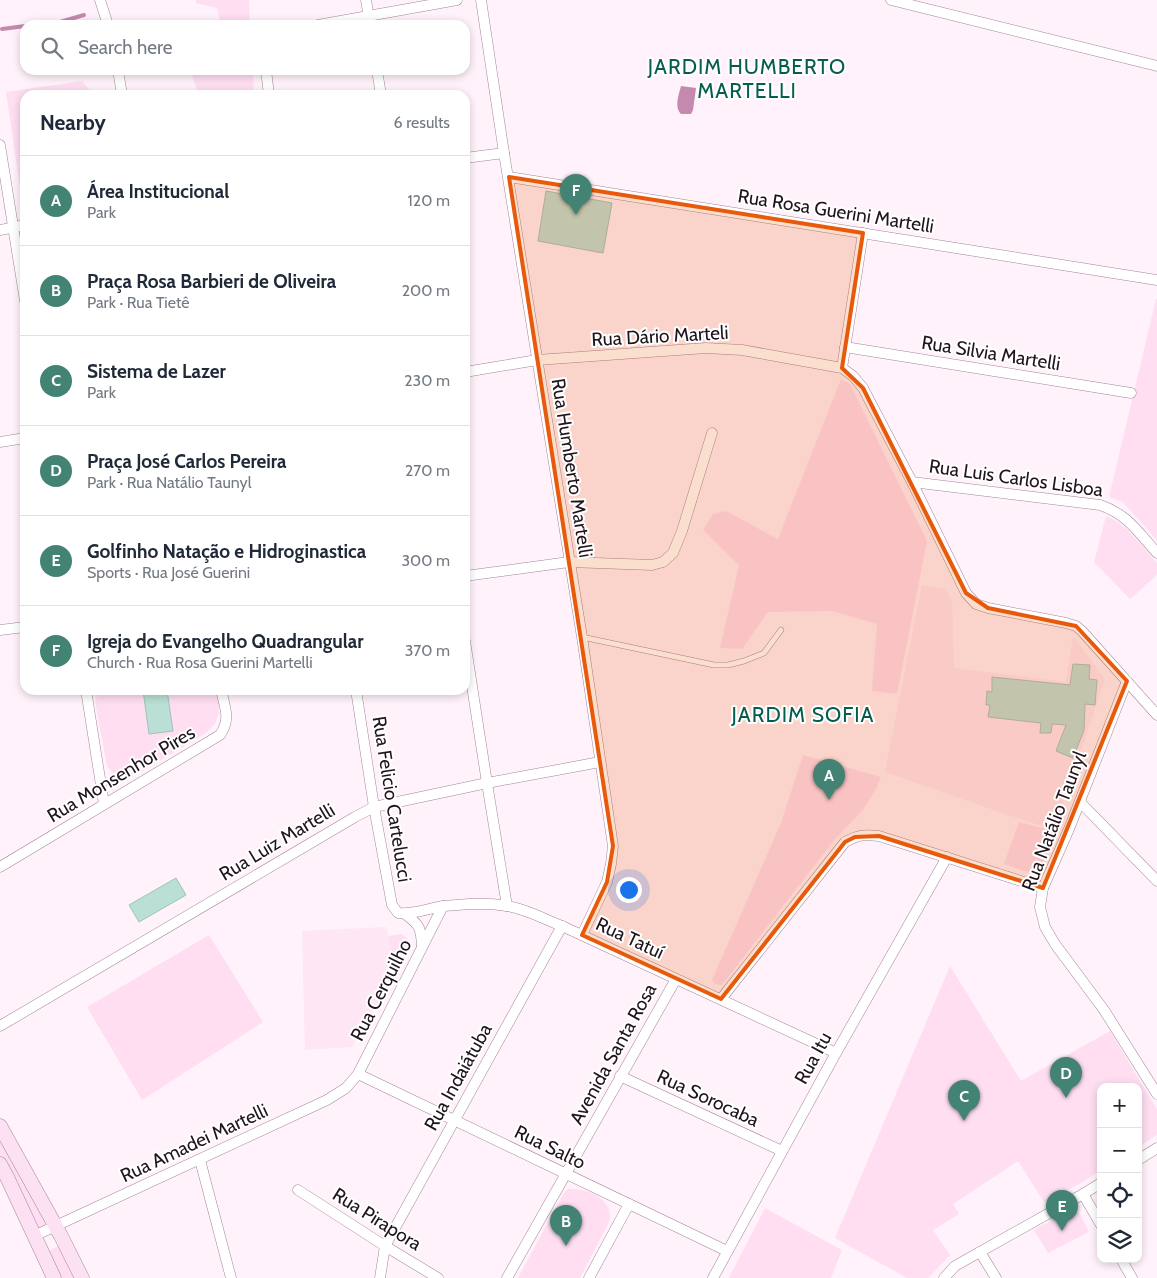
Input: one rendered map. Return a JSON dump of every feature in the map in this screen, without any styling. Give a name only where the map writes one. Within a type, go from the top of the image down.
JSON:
[{"type":"main road","points":[[0,1126],[82,1278]]},
{"type":"main road","points":[[0,1164],[54,1278]]},
{"type":"street","points":[[100,0],[106,20]]},
{"type":"street","points":[[366,0],[369,20],[457,0]]},
{"type":"street","name":"Rua Humberto Martelli","points":[[481,0],[582,637],[613,846],[607,882],[582,935]]},
{"type":"street","points":[[891,0],[1157,66]]},
{"type":"street","points":[[119,75],[121,90]]},
{"type":"street","points":[[267,75],[268,90]]},
{"type":"street","points":[[378,75],[380,90]]},
{"type":"street","points":[[0,146],[20,267]]},
{"type":"street","points":[[470,157],[504,153]]},
{"type":"street","name":"Rua Rosa Guerini Martelli","points":[[509,177],[1157,280]]},
{"type":"street","points":[[0,230],[20,226]]},
{"type":"street","points":[[863,233],[842,368],[853,376],[863,388],[912,482],[966,593],[976,604],[988,608],[1066,622],[1076,626],[1157,714]]},
{"type":"street","name":"Rua Silvia Martelli","points":[[845,347],[1131,393]]},
{"type":"street","name":"Rua Dário Marteli","points":[[470,371],[537,360],[706,348],[742,350],[842,368]]},
{"type":"street","points":[[470,575],[569,562],[652,565],[663,562],[673,552],[682,531],[712,433]]},
{"type":"street","points":[[0,442],[20,439]]},
{"type":"street","name":"Rua Luis Carlos Lisboa","points":[[912,482],[1100,505],[1113,509],[1125,518],[1157,552]]},
{"type":"street","points":[[0,630],[20,628]]},
{"type":"street","points":[[470,674],[507,906]]},
{"type":"street","name":"Rua Natálio Taunyl","points":[[1127,681],[1080,802],[1043,888],[1040,907],[1045,927],[1055,944],[1104,1010],[1157,1094]]},
{"type":"street","points":[[87,695],[104,804]]},
{"type":"street","name":"Rua Monsenhor Pires","points":[[0,866],[220,735],[225,728],[227,719],[222,695]]},
{"type":"street","name":"Rua Felicio Cartelucci","points":[[357,695],[374,807],[392,905],[402,913]]},
{"type":"street","name":"Rua Luiz Martelli","points":[[0,1026],[354,816],[374,807],[600,762]]},
{"type":"street","points":[[1080,802],[1157,882]]},
{"type":"street","points":[[721,1000],[845,842],[855,837],[866,834],[879,836],[1043,888]]},
{"type":"street","name":"Rua Itu","points":[[713,1278],[836,1053],[947,857]]},
{"type":"street","name":"Rua Tatuí","points":[[402,913],[443,906],[484,904],[507,906],[562,926],[836,1053]]},
{"type":"street","name":"Rua Cerquilho","points":[[346,1088],[358,1074],[443,906]]},
{"type":"street","points":[[402,913],[419,926],[422,949]]},
{"type":"street","name":"Rua Indaiátuba","points":[[384,1246],[562,926]]},
{"type":"street","name":"Avenida Santa Rosa","points":[[507,1278],[676,979]]},
{"type":"street","name":"Rua Salto","points":[[358,1074],[727,1251]]},
{"type":"street","name":"Rua Sorocaba","points":[[620,1076],[782,1151]]},
{"type":"street","name":"Rua Amadei Martelli","points":[[34,1236],[327,1100],[346,1088]]},
{"type":"street","points":[[1142,1157],[1157,1148]]},
{"type":"street","points":[[200,1160],[231,1278]]},
{"type":"street","points":[[944,1278],[955,1266],[1097,1185]]},
{"type":"street","name":"Rua Pirapora","points":[[298,1190],[384,1246],[438,1278]]},
{"type":"street","points":[[1083,1194],[1097,1218]]},
{"type":"street","points":[[589,1278],[629,1204]]},
{"type":"street","points":[[380,1278],[384,1246]]},
{"type":"street","points":[[980,1252],[996,1278]]},
{"type":"street","points":[[1123,1263],[1132,1278]]},
{"type":"lane","points":[[582,637],[714,665],[728,665],[764,653],[781,630]]},
{"type":"highlighted area","points":[[509,177],[863,233],[842,368],[863,388],[966,593],[988,608],[1076,626],[1127,681],[1043,888],[879,836],[855,837],[845,842],[721,999],[582,935],[607,882],[613,846]]},
{"type":"shaded area","points":[[196,0],[249,0],[250,20],[220,20],[217,8],[196,3]]},
{"type":"shaded area","points":[[192,75],[253,75],[254,90],[197,90]]},
{"type":"shaded area","points":[[82,81],[90,90],[20,90],[20,188],[6,92]]},
{"type":"shaded area","points":[[681,86],[696,88],[691,114],[681,114],[679,111],[678,100]]},
{"type":"shaded area","points":[[1156,299],[1157,540],[1123,502],[1109,497]]},
{"type":"shaded area","points":[[841,379],[850,384],[927,541],[897,694],[872,691],[877,624],[832,611],[768,612],[742,649],[720,648],[739,565],[703,530],[713,514],[726,511],[778,539]]},
{"type":"shaded area","points":[[1106,516],[1127,530],[1157,563],[1157,575],[1130,599],[1094,562]]},
{"type":"shaded area","points":[[922,585],[946,589],[952,602],[954,668],[1066,682],[1073,636],[1105,679],[1053,829],[885,772]]},
{"type":"shaded area","points":[[97,695],[218,695],[219,713],[215,724],[206,733],[141,772],[127,776],[114,774],[107,766],[95,702]]},
{"type":"shaded area","points":[[803,755],[881,777],[862,811],[835,839],[722,985],[715,984],[712,980],[781,823]]},
{"type":"shaded area","points":[[1019,822],[1053,831],[1043,866],[1037,870],[1028,872],[1004,864]]},
{"type":"shaded area","points":[[386,927],[396,971],[352,1047],[305,1050],[302,931]]},
{"type":"shaded area","points":[[401,934],[407,938],[408,947],[396,971],[388,936]]},
{"type":"shaded area","points":[[209,935],[263,1022],[142,1100],[87,1007]]},
{"type":"shaded area","points":[[950,966],[1021,1081],[1110,1031],[1141,1083],[1097,1083],[1097,1173],[1044,1202],[1018,1161],[953,1204],[959,1214],[933,1230],[950,1255],[928,1278],[907,1278],[835,1238]]},
{"type":"shaded area","points":[[1142,1084],[1157,1109],[1157,1135],[1142,1144]]},
{"type":"shaded area","points":[[0,1139],[46,1221],[45,1226],[41,1229],[36,1228],[0,1158]]},
{"type":"shaded area","points":[[568,1189],[592,1193],[602,1199],[610,1211],[610,1220],[580,1278],[518,1278],[563,1194]]},
{"type":"shaded area","points":[[765,1208],[842,1250],[831,1278],[729,1278]]},
{"type":"shaded area","points":[[1074,1208],[1080,1214],[1089,1232],[1048,1253],[1034,1230]]},
{"type":"shaded area","points":[[61,1245],[77,1278],[61,1278],[46,1252]]},
{"type":"building","points":[[546,191],[612,203],[603,253],[538,241]]},
{"type":"building","points":[[1073,664],[1090,665],[1089,679],[1097,680],[1095,705],[1085,704],[1084,730],[1073,758],[1056,751],[1066,725],[1052,724],[1051,733],[1040,733],[1041,723],[988,717],[990,705],[986,705],[987,691],[992,692],[992,677],[1070,685]]},
{"type":"building","points":[[144,695],[168,695],[173,731],[149,734]]},
{"type":"building","points":[[176,878],[186,895],[139,922],[129,905]]},
{"type":"waterway","points":[[67,20],[84,15]]},
{"type":"waterway","points":[[2,29],[20,27]]},
{"type":"place","name":"Igreja do Evangelho Quadrangular","points":[[576,215]]},
{"type":"place","name":"Área Institucional","points":[[829,800]]},
{"type":"place","name":"Praça José Carlos Pereira","points":[[1066,1098]]},
{"type":"place","name":"Sistema de Lazer","points":[[964,1121]]},
{"type":"place","name":"Golfinho Natação e Hidroginastica","points":[[1062,1231]]},
{"type":"place","name":"Praça Rosa Barbieri de Oliveira","points":[[566,1246]]},
{"type":"district","name":"JARDIM HUMBERTO MARTELLI","points":[[747,78]]},
{"type":"district","name":"JARDIM SOFIA","points":[[803,714]]}]
